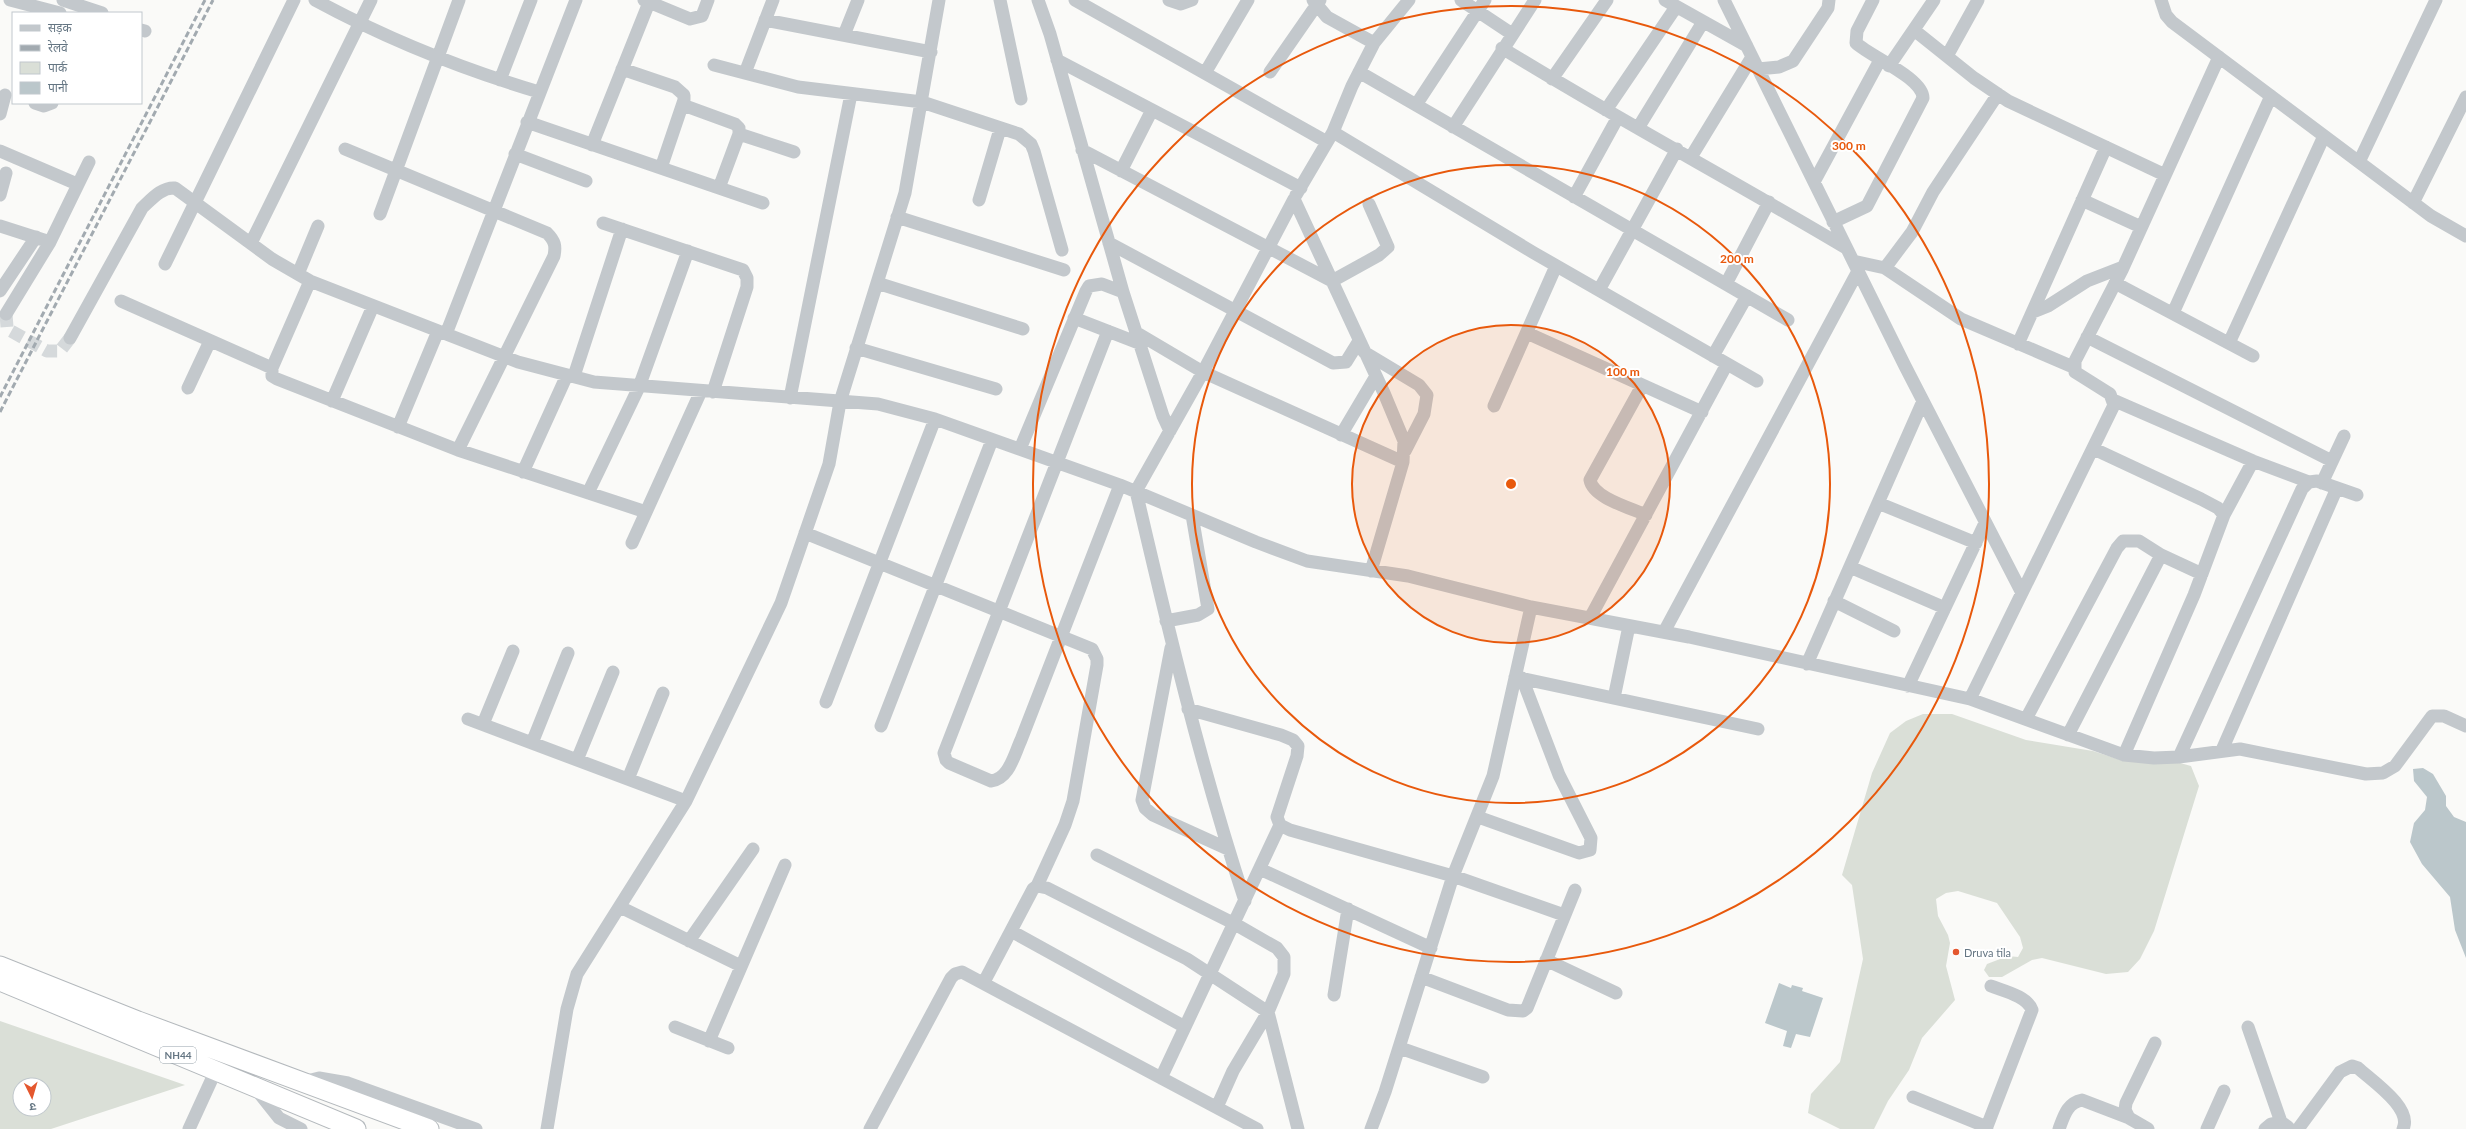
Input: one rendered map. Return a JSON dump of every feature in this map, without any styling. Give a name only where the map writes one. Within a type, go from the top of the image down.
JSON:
[{"type":"highway","name":"NH44","points":[[0,966],[138,1021],[429,1129]]},
{"type":"highway","name":"NH44","points":[[0,981],[356,1129]]},
{"type":"street","points":[[10,0],[56,12]]},
{"type":"street","points":[[60,12],[63,0],[99,12]]},
{"type":"street","points":[[165,264],[294,0]]},
{"type":"street","points":[[315,0],[359,24],[500,80],[539,92]]},
{"type":"street","points":[[251,243],[371,0]]},
{"type":"street","points":[[380,214],[459,0]]},
{"type":"street","points":[[500,80],[531,0]]},
{"type":"street","points":[[398,427],[442,332],[494,210],[527,122],[576,0]]},
{"type":"street","points":[[592,144],[648,1],[690,19],[697,19],[702,16],[708,0]]},
{"type":"street","points":[[745,73],[773,0]]},
{"type":"street","points":[[844,35],[858,0]]},
{"type":"street","points":[[547,1129],[572,989],[584,961],[620,907],[686,800],[781,603],[828,464],[840,402],[905,192],[939,0]]},
{"type":"street","points":[[1000,0],[1021,99]]},
{"type":"street","points":[[1038,0],[1057,60],[1123,292],[1163,416],[1170,431]]},
{"type":"street","points":[[1075,0],[1205,73],[1330,137],[1757,381]]},
{"type":"street","points":[[1169,0],[1181,4],[1192,0]]},
{"type":"street","points":[[1205,73],[1248,0]]},
{"type":"street","points":[[1245,901],[1228,849],[1188,709],[1136,492],[1203,372],[1298,193],[1330,137],[1358,72],[1374,43],[1409,0]]},
{"type":"street","points":[[1461,0],[1512,34]]},
{"type":"street","points":[[1416,105],[1485,0]]},
{"type":"street","points":[[1453,127],[1502,48],[1535,0]]},
{"type":"street","points":[[1552,79],[1607,0]]},
{"type":"street","points":[[1724,0],[1855,266],[2022,593]]},
{"type":"street","points":[[1758,69],[1779,67],[1793,61],[1828,8],[1829,0]]},
{"type":"street","points":[[1833,222],[1867,206],[1920,108],[1923,92],[1919,86],[1856,43],[1857,31],[1873,0]]},
{"type":"street","points":[[1814,182],[1885,63],[1914,30],[1934,0]]},
{"type":"street","points":[[1947,56],[1978,0]]},
{"type":"street","points":[[2161,0],[2166,15],[2172,22],[2413,203],[2431,216],[2466,236]]},
{"type":"street","points":[[2359,162],[2436,0]]},
{"type":"street","points":[[1270,72],[1316,2],[1327,17],[1340,26],[1374,43]]},
{"type":"street","points":[[1606,110],[1670,3],[1750,51]]},
{"type":"street","points":[[765,20],[931,52]]},
{"type":"street","points":[[1638,128],[1703,22]]},
{"type":"street","points":[[1914,30],[1998,94],[2021,108],[2165,174]]},
{"type":"street","points":[[1502,48],[1552,79],[1691,157],[1846,248]]},
{"type":"street","points":[[1691,157],[1750,51]]},
{"type":"street","points":[[2073,367],[2123,267],[2219,57]]},
{"type":"street","points":[[1057,60],[1152,110],[1298,193],[1332,281],[1404,441],[1404,456]]},
{"type":"street","points":[[714,64],[798,88],[922,102],[1000,129],[1019,134],[1031,144],[1062,250]]},
{"type":"street","points":[[622,69],[681,91],[684,95],[683,105],[661,168]]},
{"type":"street","points":[[1358,72],[1788,320]]},
{"type":"street","points":[[790,398],[851,94]]},
{"type":"street","points":[[1885,268],[1912,232],[1933,192],[1998,94]]},
{"type":"street","points":[[0,114],[6,95]]},
{"type":"street","points":[[2173,313],[2271,96]]},
{"type":"street","points":[[2413,203],[2466,97]]},
{"type":"street","points":[[38,104],[44,106],[49,104]]},
{"type":"street","points":[[683,105],[735,124],[739,128],[739,134],[719,188]]},
{"type":"street","points":[[1121,171],[1152,110]]},
{"type":"street","points":[[1574,197],[1618,117]]},
{"type":"street","points":[[527,122],[763,203]]},
{"type":"street","points":[[979,200],[1000,129]]},
{"type":"street","points":[[739,134],[794,152]]},
{"type":"street","points":[[2229,343],[2324,136]]},
{"type":"street","points":[[2018,344],[2106,147]]},
{"type":"street","points":[[345,149],[547,233],[554,240],[554,256],[458,450]]},
{"type":"street","points":[[1599,290],[1677,149]]},
{"type":"street","points":[[1082,150],[1268,249],[1332,281]]},
{"type":"street","points":[[0,151],[77,184]]},
{"type":"street","points":[[515,154],[586,181]]},
{"type":"street","points":[[6,314],[50,242],[89,162]]},
{"type":"street","points":[[0,195],[6,173]]},
{"type":"street","points":[[70,338],[142,208],[168,188],[175,188],[272,259],[310,281],[504,356],[570,376],[594,382],[639,387],[878,404],[935,419],[1120,485],[1307,561],[1408,576],[1531,607],[1664,632],[1970,700],[2124,755],[2154,758],[2179,757],[2222,750],[2240,749],[2366,774],[2383,773],[2395,766],[2432,716],[2444,716],[2466,726]]},
{"type":"street","points":[[2082,200],[2141,227]]},
{"type":"street","points":[[1726,284],[1769,202]]},
{"type":"street","points":[[1332,281],[1380,255],[1388,248],[1369,204]]},
{"type":"street","points":[[897,217],[1064,270]]},
{"type":"street","points":[[603,223],[735,266],[743,270],[747,278],[747,287],[707,392],[646,512],[632,543]]},
{"type":"street","points":[[0,226],[50,242]]},
{"type":"street","points":[[298,274],[318,226]]},
{"type":"street","points":[[523,472],[570,376],[622,229]]},
{"type":"street","points":[[0,291],[36,237]]},
{"type":"street","points":[[1109,243],[1235,312],[1333,363],[1346,362],[1362,346]]},
{"type":"street","points":[[588,493],[639,387],[688,250]]},
{"type":"street","points":[[1494,406],[1556,266]]},
{"type":"street","points":[[1855,266],[1885,268],[1961,319],[2073,367],[2079,376],[2110,394],[2114,400],[2253,461],[2309,482],[2322,483],[2356,496]]},
{"type":"street","points":[[1664,632],[1855,266]]},
{"type":"street","points":[[2032,312],[2048,306],[2087,281],[2123,267]]},
{"type":"street","points":[[310,281],[272,368],[272,376],[276,379],[458,450],[646,512]]},
{"type":"street","points":[[2115,283],[2253,356]]},
{"type":"street","points":[[877,284],[1023,329]]},
{"type":"street","points":[[1020,450],[1074,318],[1089,286],[1102,284],[1123,292]]},
{"type":"street","points":[[1713,356],[1747,296]]},
{"type":"street","points":[[121,301],[272,368]]},
{"type":"street","points":[[332,401],[373,306]]},
{"type":"street","points":[[1074,318],[1108,331],[1139,338],[1203,372],[1341,434],[1404,456]]},
{"type":"street","points":[[1108,331],[944,753],[946,760],[949,763],[991,781],[997,781],[1005,775],[1021,740],[1120,485]]},
{"type":"street","points":[[1527,333],[1702,412]]},
{"type":"street","points":[[2087,338],[2332,461]]},
{"type":"street","points":[[188,388],[210,341]]},
{"type":"street","points":[[1362,346],[1419,385],[1427,395],[1424,414],[1404,456],[1371,571]]},
{"type":"street","points":[[856,348],[996,389]]},
{"type":"street","points":[[1590,618],[1727,364]]},
{"type":"street","points":[[1341,434],[1376,376]]},
{"type":"street","points":[[1642,386],[1590,480],[1591,486],[1601,495],[1646,514]]},
{"type":"street","points":[[1970,700],[2094,449],[2114,405],[2114,400]]},
{"type":"street","points":[[1806,664],[1923,401]]},
{"type":"street","points":[[826,702],[935,419]]},
{"type":"street","points":[[2322,483],[2344,436]]},
{"type":"street","points":[[881,726],[992,440]]},
{"type":"street","points":[[2094,449],[2201,499],[2218,508],[2224,515]]},
{"type":"street","points":[[2124,755],[2202,574],[2224,515],[2253,461]]},
{"type":"street","points":[[2179,757],[2302,489],[2309,482]]},
{"type":"street","points":[[2222,750],[2337,488]]},
{"type":"street","points":[[1878,503],[1976,543]]},
{"type":"street","points":[[1166,621],[1198,615],[1208,609],[1192,515]]},
{"type":"street","points":[[1908,686],[1985,523]]},
{"type":"street","points":[[805,533],[1092,649],[1097,659],[1073,801],[1065,825],[1037,886],[1033,889],[984,982]]},
{"type":"street","points":[[2026,719],[2117,548],[2123,541],[2140,541],[2161,555],[2202,574]]},
{"type":"street","points":[[2068,735],[2161,555]]},
{"type":"street","points":[[1850,567],[1945,608]]},
{"type":"street","points":[[1834,602],[1894,631]]},
{"type":"street","points":[[1371,1129],[1400,1048],[1453,876],[1465,843],[1478,817],[1493,776],[1519,677],[1531,607]]},
{"type":"street","points":[[1614,698],[1629,626]]},
{"type":"street","points":[[1172,644],[1142,800],[1145,808],[1153,815],[1228,849]]},
{"type":"street","points":[[483,724],[512,651]]},
{"type":"street","points":[[532,743],[568,653]]},
{"type":"street","points":[[578,760],[613,672]]},
{"type":"street","points":[[1519,677],[1758,729]]},
{"type":"street","points":[[1478,817],[1579,853],[1590,850],[1592,845],[1591,838],[1559,775],[1519,677]]},
{"type":"street","points":[[628,779],[663,693]]},
{"type":"street","points":[[1188,709],[1281,735],[1292,740],[1298,746],[1297,756],[1279,807],[1277,817],[1280,825],[1290,830],[1453,876],[1564,915]]},
{"type":"street","points":[[468,719],[686,800]]},
{"type":"street","points":[[1161,1078],[1209,974],[1235,924],[1280,825]]},
{"type":"street","points":[[690,941],[753,849]]},
{"type":"street","points":[[1097,856],[1235,924],[1277,948],[1284,957],[1284,974],[1268,1012],[1233,1070],[1217,1107]]},
{"type":"street","points":[[709,1041],[785,865]]},
{"type":"street","points":[[1260,869],[1431,948]]},
{"type":"street","points":[[1037,886],[1046,888],[1162,946],[1268,1012],[1298,1129]]},
{"type":"street","points":[[1421,977],[1519,1012],[1527,1008],[1575,890]]},
{"type":"street","points":[[620,907],[741,966]]},
{"type":"street","points":[[1334,995],[1348,910]]},
{"type":"street","points":[[1011,931],[1185,1027]]},
{"type":"street","points":[[1546,960],[1616,993]]},
{"type":"street","points":[[870,1129],[951,978],[955,974],[962,972],[984,982],[1257,1129]]},
{"type":"street","points":[[1913,1097],[1986,1128],[2032,1010],[2030,1004],[2024,1000],[1991,986]]},
{"type":"street","points":[[2248,1027],[2285,1126],[2271,1124],[2265,1129]]},
{"type":"street","points":[[675,1028],[728,1048]]},
{"type":"street","points":[[2129,1118],[2124,1110],[2126,1103],[2155,1043]]},
{"type":"street","points":[[1400,1048],[1483,1077]]},
{"type":"street","points":[[2298,1129],[2340,1072],[2352,1066],[2358,1068],[2395,1101],[2402,1110],[2405,1119],[2403,1129]]},
{"type":"street","points":[[189,1129],[216,1070]]},
{"type":"street","points":[[303,1082],[328,1078],[348,1083],[476,1129]]},
{"type":"street","points":[[255,1087],[279,1118],[301,1129]]},
{"type":"street","points":[[2207,1129],[2224,1091]]},
{"type":"street","points":[[2059,1129],[2067,1109],[2076,1101],[2082,1100],[2129,1118],[2148,1129]]},
{"type":"green space","points":[[1923,714],[1952,714],[2026,740],[2093,751],[2124,761],[2173,761],[2191,766],[2199,786],[2154,931],[2140,959],[2128,972],[2106,974],[2042,958],[2032,960],[2002,977],[1989,977],[1984,970],[1987,964],[2008,956],[2018,957],[2023,948],[2020,937],[1997,903],[1958,891],[1946,893],[1936,899],[1938,916],[1948,935],[1950,943],[1946,966],[1955,1000],[1922,1038],[1909,1070],[1888,1101],[1874,1129],[1840,1129],[1808,1113],[1811,1094],[1840,1062],[1863,959],[1852,885],[1842,875],[1872,773],[1890,733],[1906,721]]},
{"type":"green space","points":[[0,1021],[185,1085],[51,1129],[0,1129]]},
{"type":"water","points":[[2423,768],[2433,774],[2446,796],[2446,806],[2454,817],[2466,822],[2466,958],[2455,930],[2450,897],[2422,864],[2410,842],[2414,823],[2425,810],[2427,797],[2414,781],[2413,769]]},
{"type":"water","points":[[1779,983],[1791,988],[1792,985],[1803,988],[1802,991],[1823,998],[1810,1037],[1796,1034],[1791,1048],[1783,1046],[1787,1031],[1765,1023]]},
{"type":"tunnel","points":[[6,314],[7,327],[11,331],[47,351],[60,351],[70,338]]},
{"type":"railway","points":[[0,397],[205,0]]},
{"type":"railway","points":[[0,412],[213,0]]},
{"type":"place","name":"Druva tila","points":[[1956,952]]}]
